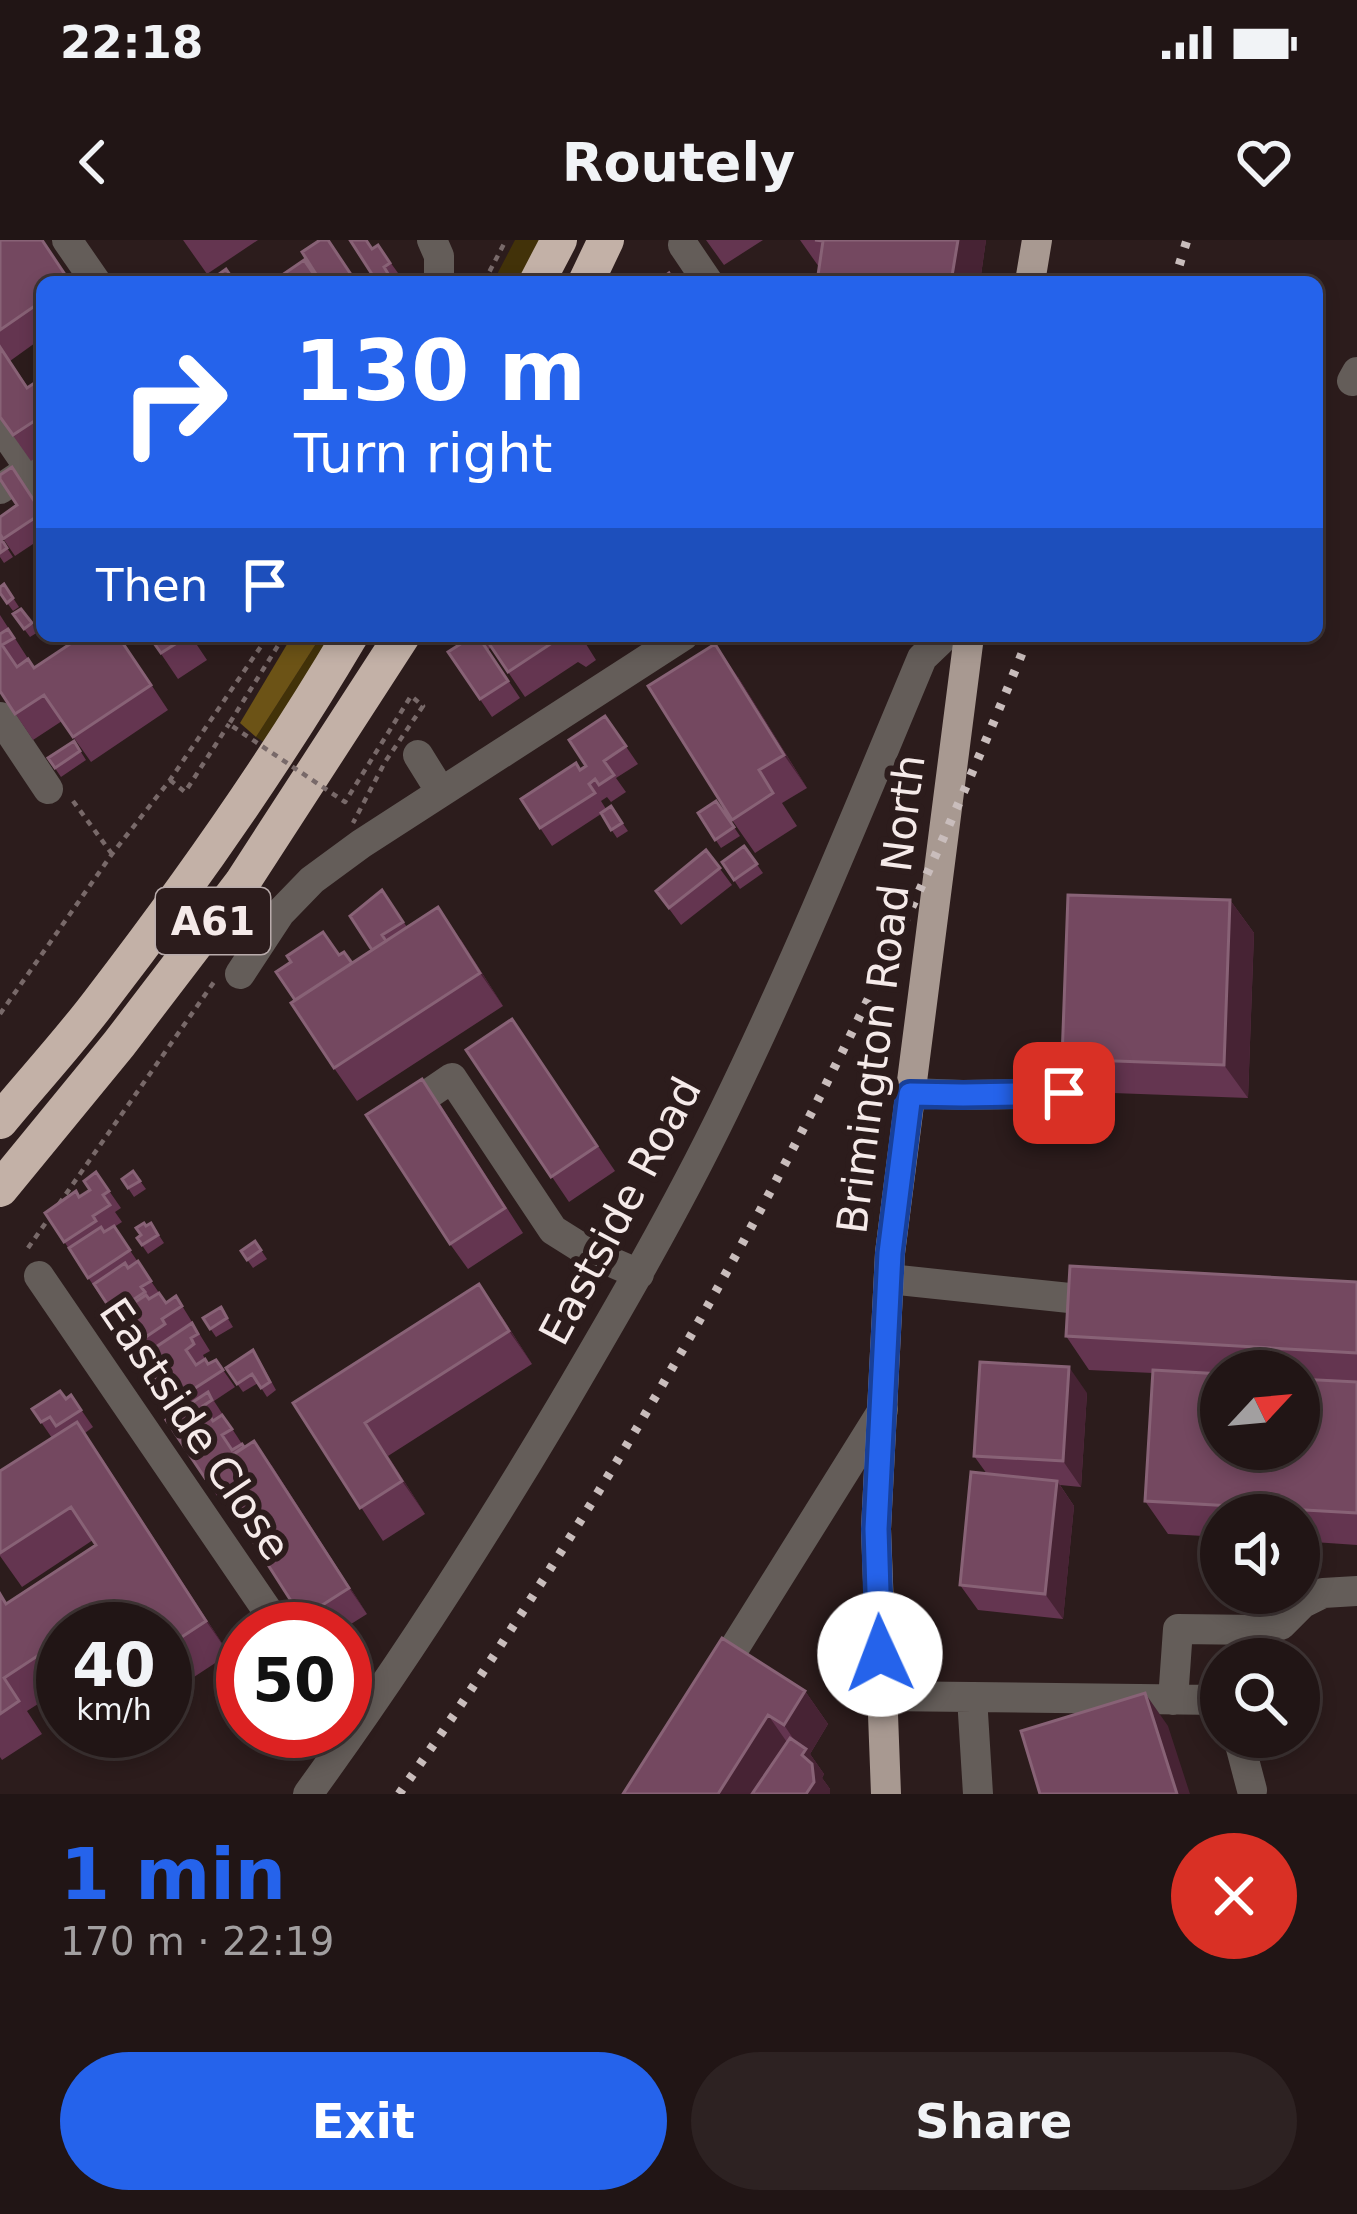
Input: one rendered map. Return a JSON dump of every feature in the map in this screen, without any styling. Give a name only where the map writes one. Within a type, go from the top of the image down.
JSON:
[{"type":"highway","points":[[540,276],[559,240]]},
{"type":"highway","points":[[589,276],[606,240]]},
{"type":"highway","name":"A61","points":[[0,1121],[99,1004],[206,858],[346,642]]},
{"type":"highway","name":"A61","points":[[0,1189],[242,883],[398,642]]},
{"type":"main road","points":[[1031,276],[1037,240]]},
{"type":"main road","name":"Brimington Road North","points":[[886,1794],[876,1529],[889,1279],[968,642]]},
{"type":"street","points":[[67,240],[92,276]]},
{"type":"street","points":[[432,240],[440,276]]},
{"type":"street","points":[[683,245],[705,276]]},
{"type":"street","points":[[0,425],[36,470]]},
{"type":"street","points":[[0,489],[36,473]]},
{"type":"street","points":[[246,965],[280,913],[312,880],[674,642]]},
{"type":"street","name":"Eastside Road","points":[[372,1684],[509,1494],[639,1274],[724,1112],[802,947],[922,658],[939,642]]},
{"type":"street","points":[[0,717],[48,789]]},
{"type":"street","points":[[418,755],[441,793]]},
{"type":"street","points":[[408,1108],[452,1078],[553,1230],[588,1252],[639,1274]]},
{"type":"street","points":[[910,1094],[1064,1093]]},
{"type":"street","name":"Eastside Close","points":[[40,1276],[262,1602]]},
{"type":"street","points":[[889,1279],[1079,1299]]},
{"type":"street","points":[[694,1713],[883,1410]]},
{"type":"street","points":[[1173,1700],[1178,1629],[1260,1630],[1281,1625],[1303,1603],[1323,1592],[1357,1591]]},
{"type":"street","points":[[881,1696],[1200,1700]]},
{"type":"street","points":[[972,1697],[978,1794]]},
{"type":"street","name":"Eastside Road","points":[[308,1794],[328,1758]]},
{"type":"street","points":[[1244,1758],[1252,1790]]},
{"type":"path","points":[[487,276],[506,240]]},
{"type":"path","points":[[0,1014],[264,642]]},
{"type":"path","points":[[170,780],[185,792],[280,642]]},
{"type":"path","points":[[229,724],[345,802],[411,697],[422,706],[353,823]]},
{"type":"path","points":[[48,789],[66,791],[112,854]]},
{"type":"path","points":[[40,1276],[28,1248],[224,967],[246,965]]},
{"type":"shaded area","points":[[515,240],[545,240],[530,276],[496,276]]},
{"type":"shaded area","points":[[288,642],[317,642],[256,737],[240,723]]},
{"type":"shaded area","points":[[317,642],[332,642],[268,745],[256,737]]},
{"type":"building","points":[[0,240],[42,240],[66,276],[36,276],[36,305],[0,330]]},
{"type":"building","points":[[328,240],[352,276],[317,276],[302,252]]},
{"type":"building","points":[[350,240],[366,240],[372,249],[378,245],[390,263],[384,267],[389,276],[373,276]]},
{"type":"building","points":[[815,240],[958,240],[952,276],[818,276],[823,241]]},
{"type":"building","points":[[304,260],[315,276],[281,276]]},
{"type":"building","points":[[0,347],[27,388],[36,382],[36,420],[13,435],[0,417]]},
{"type":"building","points":[[12,467],[36,504],[36,517],[3,539],[0,517],[17,505],[0,475]]},
{"type":"building","points":[[4,584],[13,598],[7,603],[0,593]]},
{"type":"building","points":[[21,609],[32,623],[24,629],[13,614]]},
{"type":"building","points":[[8,629],[14,638],[2,645],[17,667],[28,659],[34,668],[73,642],[122,642],[151,685],[73,737],[44,695],[15,714],[0,691],[0,634]]},
{"type":"building","points":[[153,642],[178,642],[161,653]]},
{"type":"building","points":[[464,642],[482,642],[508,681],[480,699],[448,652]]},
{"type":"building","points":[[488,642],[553,642],[508,672]]},
{"type":"building","points":[[715,644],[784,755],[759,770],[773,793],[732,820],[648,686]]},
{"type":"building","points":[[605,716],[626,746],[604,761],[614,775],[599,785],[595,779],[589,784],[595,793],[540,828],[521,799],[576,763],[580,770],[586,766],[569,740]]},
{"type":"building","points":[[74,741],[80,751],[55,768],[48,758]]},
{"type":"building","points":[[716,801],[734,827],[715,840],[698,813]]},
{"type":"building","points":[[611,806],[622,823],[611,830],[601,813]]},
{"type":"building","points":[[744,846],[757,864],[734,880],[722,862]]},
{"type":"building","points":[[706,850],[720,868],[669,908],[656,891]]},
{"type":"building","points":[[382,890],[403,922],[382,935],[386,941],[372,950],[350,916]]},
{"type":"building","points":[[1068,895],[1230,900],[1224,1065],[1062,1059]]},
{"type":"building","points":[[438,907],[480,973],[334,1068],[291,1003]]},
{"type":"building","points":[[323,932],[339,955],[344,952],[352,963],[295,1000],[276,972],[291,962],[287,956]]},
{"type":"building","points":[[512,1019],[597,1146],[551,1177],[466,1050]]},
{"type":"building","points":[[422,1079],[505,1208],[450,1244],[366,1115]]},
{"type":"building","points":[[133,1171],[140,1181],[128,1188],[122,1179]]},
{"type":"building","points":[[96,1172],[109,1191],[103,1195],[110,1205],[93,1216],[96,1221],[64,1242],[45,1213],[76,1191],[79,1197],[90,1190],[84,1181]]},
{"type":"building","points":[[151,1223],[158,1235],[142,1245],[136,1228]]},
{"type":"building","points":[[114,1226],[130,1250],[88,1278],[69,1248],[101,1227],[104,1232]]},
{"type":"building","points":[[255,1241],[261,1250],[247,1260],[241,1251]]},
{"type":"building","points":[[138,1261],[151,1281],[141,1287],[145,1292],[113,1313],[94,1284],[125,1263],[128,1268]]},
{"type":"building","points":[[1070,1266],[1357,1282],[1357,1353],[1066,1336]]},
{"type":"building","points":[[479,1284],[509,1331],[365,1423],[402,1481],[360,1508],[293,1403]]},
{"type":"building","points":[[159,1293],[166,1303],[176,1296],[182,1306],[134,1345],[114,1316],[146,1295],[149,1299]]},
{"type":"building","points":[[221,1307],[227,1318],[210,1329],[203,1318]]},
{"type":"building","points":[[192,1323],[198,1334],[186,1350],[196,1365],[205,1359],[208,1364],[216,1360],[223,1370],[172,1403],[141,1357]]},
{"type":"building","points":[[253,1350],[270,1382],[261,1388],[252,1374],[237,1384],[226,1368]]},
{"type":"building","points":[[980,1362],[1069,1367],[1063,1461],[974,1456]]},
{"type":"building","points":[[1153,1370],[1200,1373],[1200,1470],[1320,1470],[1320,1380],[1357,1382],[1357,1513],[1320,1511],[1320,1494],[1200,1494],[1200,1504],[1145,1501]]},
{"type":"building","points":[[60,1391],[66,1399],[71,1395],[81,1410],[56,1426],[50,1417],[41,1422],[32,1409]]},
{"type":"building","points":[[208,1392],[212,1400],[203,1406],[213,1421],[222,1415],[232,1429],[222,1435],[232,1450],[244,1447],[208,1471],[205,1478],[166,1420]]},
{"type":"building","points":[[77,1422],[206,1621],[192,1630],[192,1602],[36,1602],[36,1657],[4,1678],[19,1701],[0,1714],[0,1594],[6,1604],[96,1545],[71,1507],[0,1553],[0,1471]]},
{"type":"building","points":[[254,1441],[349,1588],[327,1602],[292,1602],[208,1471]]},
{"type":"building","points":[[971,1472],[1057,1481],[1045,1594],[960,1585]]},
{"type":"building","points":[[722,1638],[805,1691],[784,1725],[768,1715],[718,1794],[623,1794]]},
{"type":"building","points":[[1145,1693],[1177,1794],[1040,1794],[1021,1731]]},
{"type":"building","points":[[790,1738],[806,1749],[802,1755],[812,1764],[814,1782],[806,1794],[752,1794]]},
{"type":"railway","points":[[1176,276],[1187,240]]},
{"type":"railway","points":[[399,1794],[582,1519],[748,1233],[897,939],[1026,642]]},
{"type":"route","points":[[880,1654],[876,1529],[890,1253],[910,1094],[1064,1093]]}]
